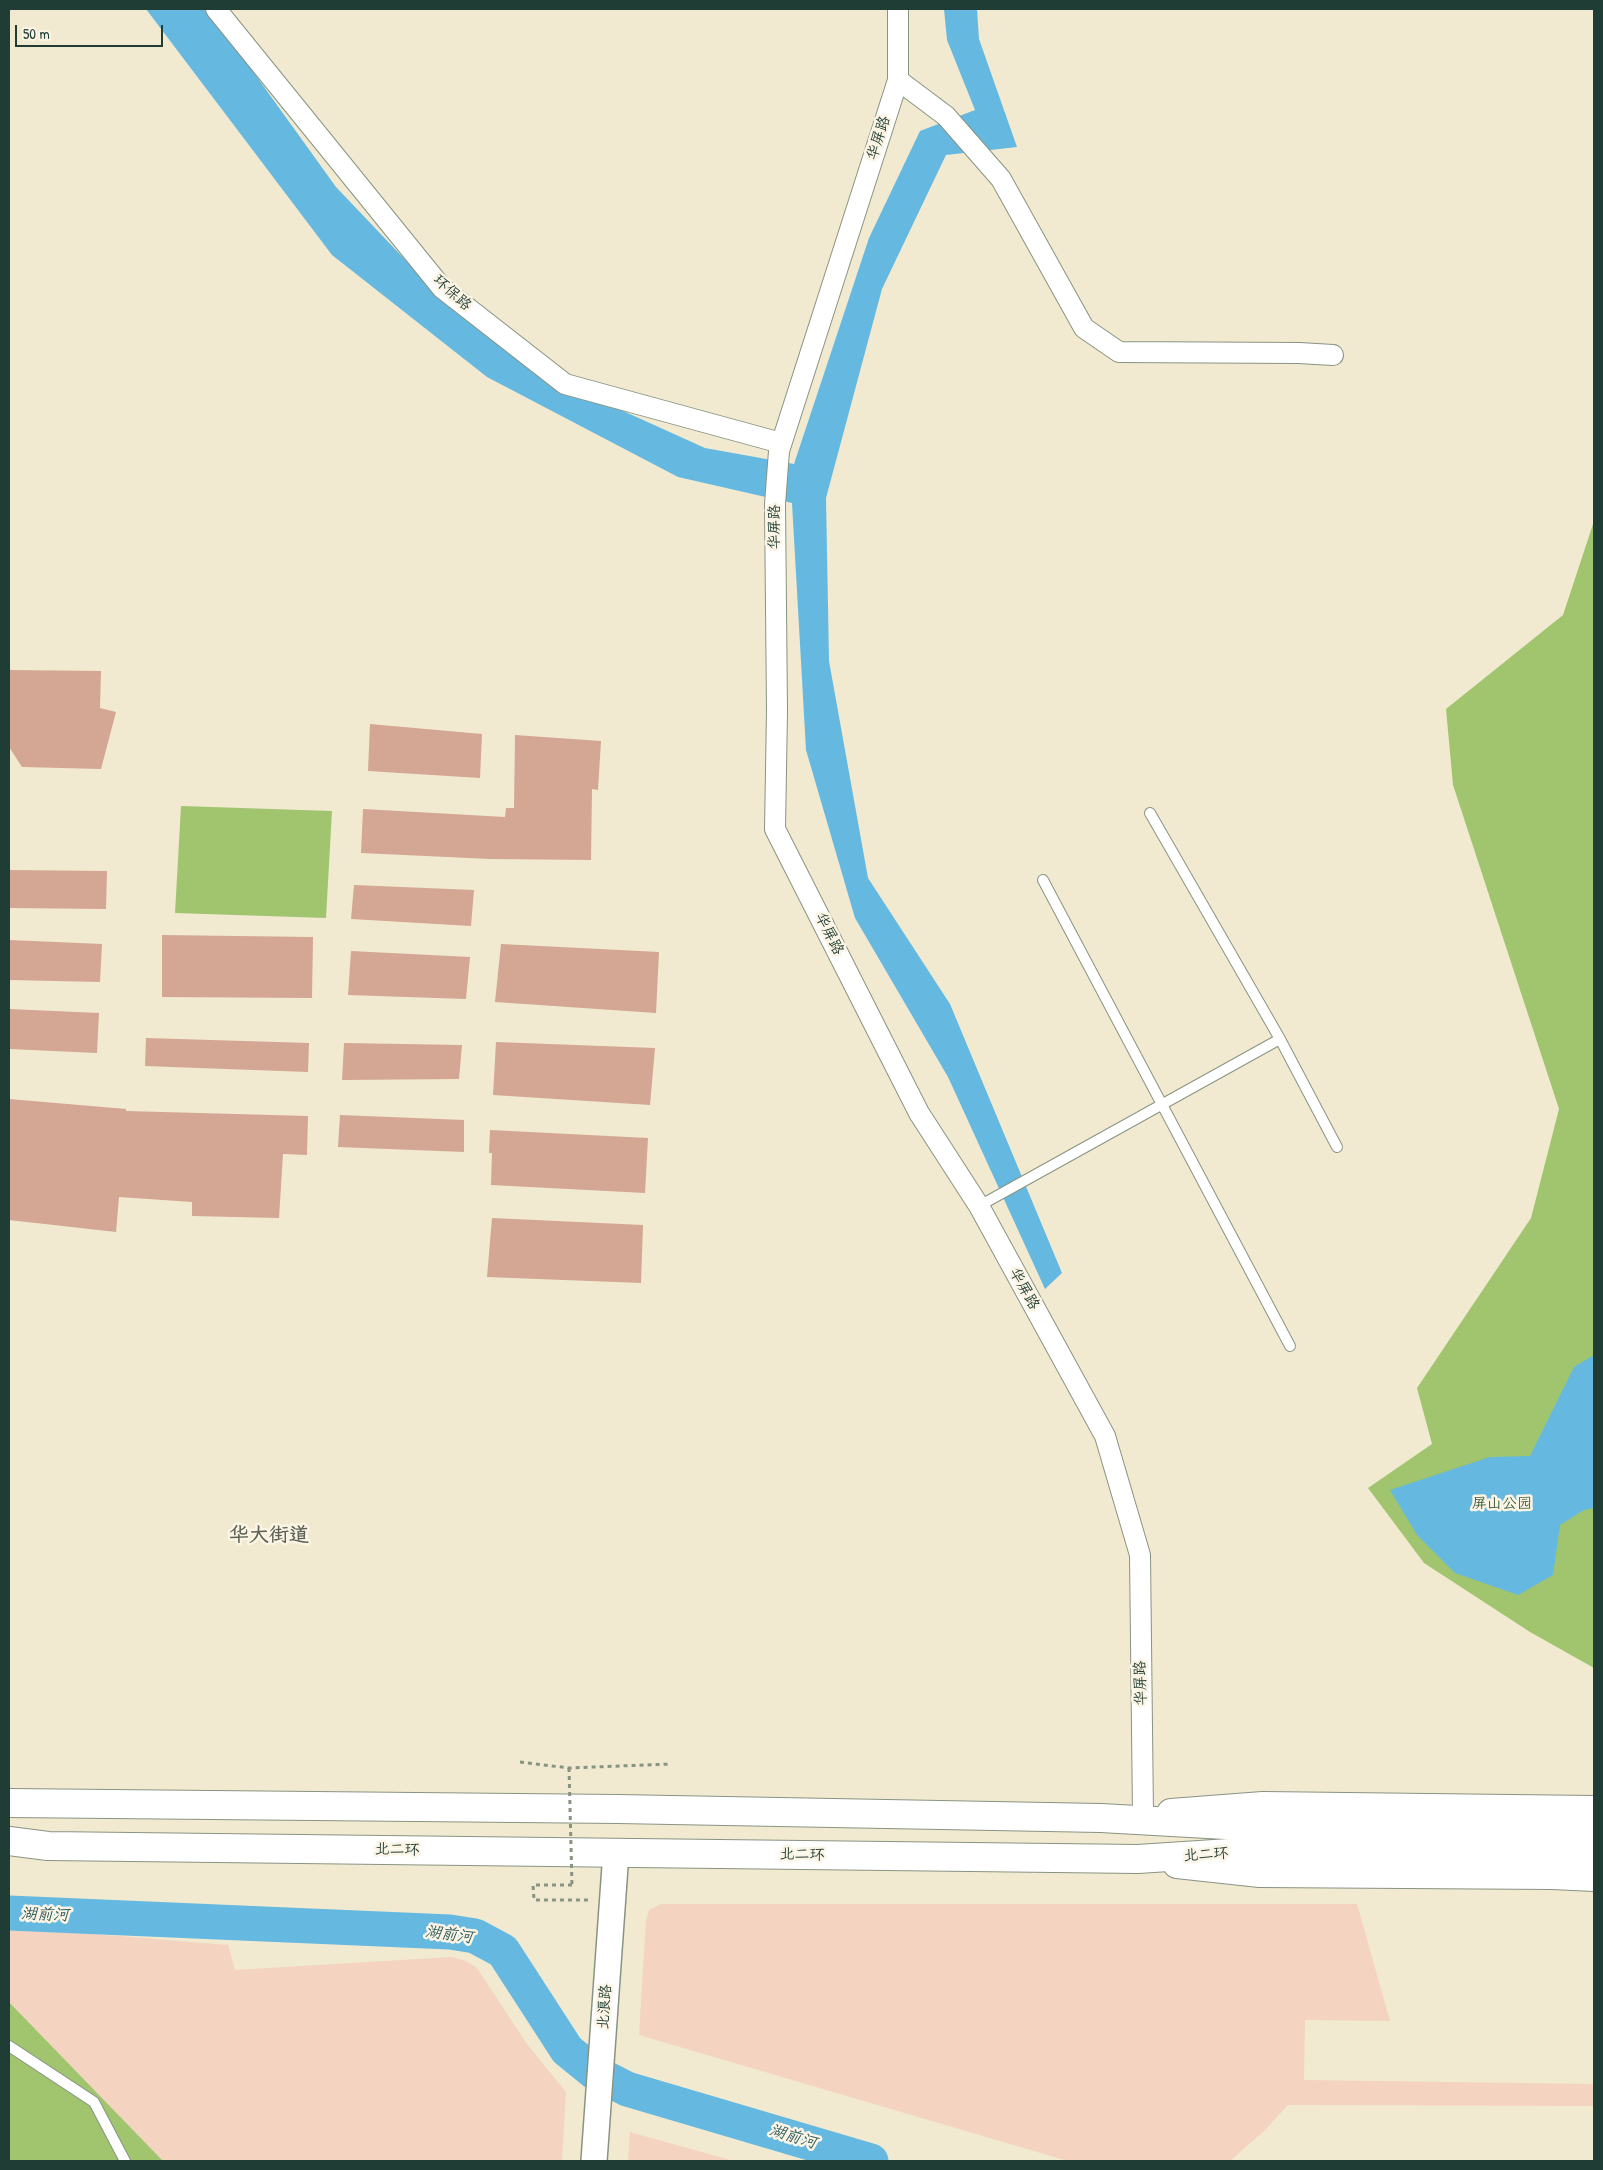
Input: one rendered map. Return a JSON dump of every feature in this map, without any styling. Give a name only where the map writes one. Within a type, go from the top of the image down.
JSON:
[{"type":"main road","points":[[9,1796],[47,1802]]},
{"type":"main road","name":"北二环","points":[[9,1803],[47,1802],[1101,1818],[1260,1839],[1594,1858]]},
{"type":"main road","points":[[1101,1818],[1263,1806],[1594,1810]]},
{"type":"main road","name":"北二环","points":[[9,1841],[48,1846],[1138,1859],[1260,1839],[1594,1834]]},
{"type":"main road","points":[[9,1848],[48,1846]]},
{"type":"main road","points":[[1138,1859],[1260,1873],[1553,1875],[1594,1878]]},
{"type":"street","name":"环保路","points":[[216,9],[442,288],[565,384],[780,447]]},
{"type":"street","name":"华屏路","points":[[898,9],[898,80],[780,447],[775,504],[777,710],[775,829],[920,1113],[979,1206],[1105,1436],[1140,1555],[1143,1815]]},
{"type":"street","points":[[898,80],[946,116],[1001,179],[1084,328],[1118,352],[1299,353],[1333,355]]},
{"type":"street","name":"北浪路","points":[[594,2161],[616,1852]]},
{"type":"lane","points":[[1150,813],[1280,1039],[1337,1147]]},
{"type":"lane","points":[[1043,880],[1290,1346]]},
{"type":"lane","points":[[979,1206],[1280,1039]]},
{"type":"lane","points":[[9,2046],[94,2102],[124,2161]]},
{"type":"path","points":[[520,1762],[568,1768],[671,1764]]},
{"type":"path","points":[[568,1768],[572,1885],[533,1884],[534,1900],[593,1900]]},
{"type":"shaded area","points":[[661,1904],[1357,1904],[1390,2021],[1305,2020],[1304,2080],[1594,2084],[1594,2106],[1288,2105],[1265,2130],[1230,2161],[1068,2161],[639,2035],[646,1920],[649,1910]]},
{"type":"shaded area","points":[[9,1927],[228,1945],[235,1970],[451,1957],[466,1961],[477,1968],[527,2044],[566,2092],[562,2161],[163,2161],[9,2002]]},
{"type":"shaded area","points":[[630,2132],[734,2161],[628,2161]]},
{"type":"green space","name":"屏山公园","points":[[1594,521],[1594,1668],[1530,1632],[1424,1563],[1368,1488],[1432,1444],[1417,1388],[1531,1218],[1559,1109],[1453,785],[1446,709],[1563,615]]},
{"type":"green space","points":[[181,806],[332,811],[326,918],[175,913]]},
{"type":"green space","points":[[9,2002],[163,2161],[9,2161]]},
{"type":"water","points":[[146,9],[208,9],[336,187],[452,309],[537,372],[705,448],[794,464],[869,238],[920,131],[975,110],[947,40],[944,9],[977,9],[979,39],[1017,147],[946,155],[882,289],[826,498],[829,661],[868,878],[950,1004],[1062,1273],[1045,1289],[948,1077],[855,918],[806,750],[792,503],[678,477],[487,377],[332,255]]},
{"type":"water","points":[[1594,1355],[1594,1508],[1584,1510],[1560,1525],[1553,1575],[1518,1595],[1455,1573],[1417,1535],[1390,1490],[1490,1457],[1530,1456],[1574,1367]]},
{"type":"building","points":[[9,670],[101,671],[100,708],[116,712],[101,769],[22,767],[9,747]]},
{"type":"building","points":[[370,724],[482,734],[480,778],[368,771]]},
{"type":"building","points":[[515,735],[601,741],[598,790],[592,789],[591,860],[490,859],[361,853],[363,809],[505,817],[506,808],[514,808]]},
{"type":"building","points":[[9,870],[107,871],[106,909],[9,908]]},
{"type":"building","points":[[354,885],[474,890],[471,926],[351,919]]},
{"type":"building","points":[[162,935],[313,937],[312,998],[162,997]]},
{"type":"building","points":[[9,940],[102,944],[100,982],[9,980]]},
{"type":"building","points":[[501,944],[659,952],[656,1013],[495,1002]]},
{"type":"building","points":[[351,951],[470,957],[466,999],[348,995]]},
{"type":"building","points":[[9,1009],[99,1013],[97,1053],[9,1049]]},
{"type":"building","points":[[146,1038],[309,1043],[308,1072],[145,1066]]},
{"type":"building","points":[[496,1042],[655,1048],[650,1105],[493,1095]]},
{"type":"building","points":[[344,1043],[462,1045],[459,1079],[342,1080]]},
{"type":"building","points":[[9,1099],[126,1109],[126,1111],[308,1116],[307,1155],[283,1154],[279,1218],[192,1216],[192,1202],[119,1197],[116,1232],[9,1220]]},
{"type":"building","points":[[340,1115],[464,1120],[464,1152],[338,1147]]},
{"type":"building","points":[[490,1130],[648,1138],[645,1193],[491,1185],[492,1153],[489,1153]]},
{"type":"building","points":[[492,1218],[643,1225],[641,1283],[487,1277]]},
{"type":"waterway","name":"湖前河","points":[[9,1913],[450,1932],[475,1936],[503,1951],[567,2050],[594,2072],[627,2089],[871,2161]]},
{"type":"district","name":"华大街道","points":[[269,1536]]}]
